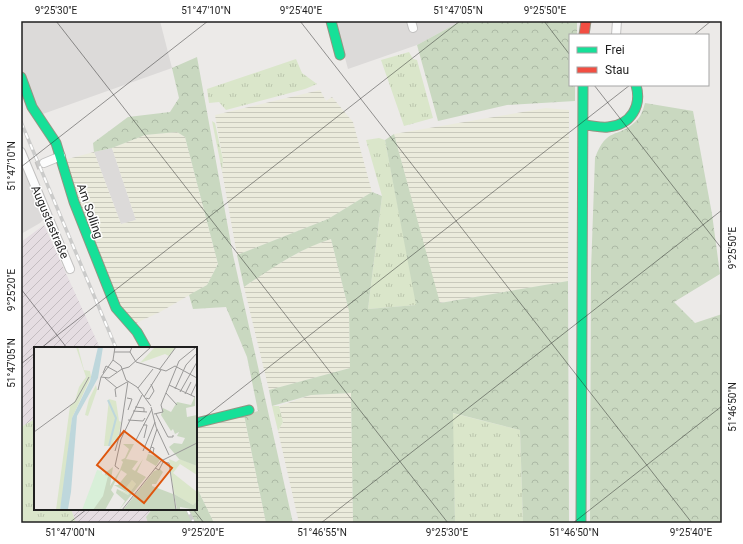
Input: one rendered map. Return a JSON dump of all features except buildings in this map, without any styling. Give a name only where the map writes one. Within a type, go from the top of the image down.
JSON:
[{"type":"street","points":[[331,21],[340,55]]},
{"type":"street","points":[[584,34],[586,21]]},
{"type":"street","points":[[616,34],[617,21]]},
{"type":"street","name":"Am Solling","points":[[21,77],[32,107],[56,143],[74,202],[106,287],[116,308],[137,332],[145,347]]},
{"type":"street","points":[[581,523],[584,86]]},
{"type":"street","points":[[583,125],[608,127],[630,118],[636,111],[639,101],[636,86]]},
{"type":"street","name":"Augustastraße","points":[[21,152],[70,269]]},
{"type":"street","points":[[27,169],[60,156]]},
{"type":"street","points":[[197,423],[249,410]]},
{"type":"shaded area","points":[[21,21],[160,21],[172,68],[40,115],[21,70]]},
{"type":"shaded area","points":[[335,21],[461,21],[417,45],[348,69]]},
{"type":"shaded area","points":[[320,90],[326,101],[332,97],[353,122],[372,192],[328,219],[237,255],[222,171],[223,160],[215,115]]},
{"type":"shaded area","points":[[546,108],[569,110],[568,281],[439,303],[394,134]]},
{"type":"shaded area","points":[[177,132],[185,137],[218,264],[207,285],[160,312],[134,324],[116,306],[64,160],[94,152],[121,224],[136,220],[112,148],[145,135]]},
{"type":"shaded area","points":[[112,148],[136,220],[121,224],[94,152]]},
{"type":"shaded area","points":[[21,163],[43,220],[21,234]]},
{"type":"shaded area","points":[[44,225],[100,347],[34,347],[34,420],[21,427],[21,242]]},
{"type":"shaded area","points":[[331,239],[349,311],[350,368],[269,390],[244,287],[273,267],[311,246]]},
{"type":"shaded area","points":[[351,393],[353,523],[299,523],[278,431],[283,422],[279,406],[311,395]]},
{"type":"shaded area","points":[[244,415],[266,523],[214,523],[197,488],[197,428]]},
{"type":"shaded area","points":[[71,510],[151,510],[146,517],[148,523],[76,523]]},
{"type":"green space","points":[[461,21],[577,21],[577,34],[569,34],[569,86],[575,86],[575,101],[507,105],[438,121],[417,45]]},
{"type":"green space","points":[[409,52],[413,59],[417,60],[433,118],[404,126],[381,60]]},
{"type":"green space","points":[[197,57],[233,255],[293,523],[266,523],[244,415],[258,411],[247,357],[226,307],[193,309],[189,295],[207,285],[218,264],[185,137],[177,132],[145,135],[112,148],[94,152],[93,143],[128,117],[170,112],[179,98],[172,68]]},
{"type":"green space","points":[[296,59],[302,73],[317,84],[305,89],[226,110],[219,102],[209,103],[207,89]]},
{"type":"green space","points":[[645,103],[693,111],[712,214],[720,274],[674,302],[695,323],[722,314],[722,523],[590,523],[591,270],[595,158],[599,148],[608,137],[629,127],[637,120],[642,113]]},
{"type":"green space","points":[[212,121],[215,123],[223,160],[222,171]]},
{"type":"green space","points":[[394,134],[440,303],[568,281],[569,523],[523,523],[520,430],[453,413],[455,523],[353,523],[351,393],[311,395],[272,406],[269,390],[350,368],[349,311],[331,239],[308,248],[275,266],[244,287],[237,255],[328,219],[372,192],[382,196],[368,309],[416,305],[385,140]]},
{"type":"green space","points":[[379,138],[385,140],[417,305],[368,309],[382,196],[366,140]]},
{"type":"green space","points":[[272,406],[279,406],[283,422],[278,431]]},
{"type":"green space","points":[[452,413],[520,430],[523,523],[455,523]]},
{"type":"green space","points":[[34,420],[34,510],[71,510],[76,523],[23,523],[21,515],[21,427]]},
{"type":"green space","points":[[197,488],[214,523],[148,523],[146,517],[151,510],[197,510]]},
{"type":"tunnel","points":[[36,166],[44,163]]},
{"type":"railway","points":[[21,122],[116,347]]},
{"type":"railway","points":[[188,510],[194,523]]},
{"type":"traffic: fast","points":[[331,21],[340,55]]},
{"type":"traffic: fast","points":[[21,77],[32,107],[56,143],[74,202],[116,308],[137,332],[145,347]]},
{"type":"traffic: fast","points":[[581,523],[583,86]]},
{"type":"traffic: fast","points":[[583,125],[608,127],[623,123],[629,118],[636,107],[636,86]]},
{"type":"traffic: fast","points":[[197,423],[249,410]]},
{"type":"traffic: jam","points":[[584,34],[586,21]]}]
